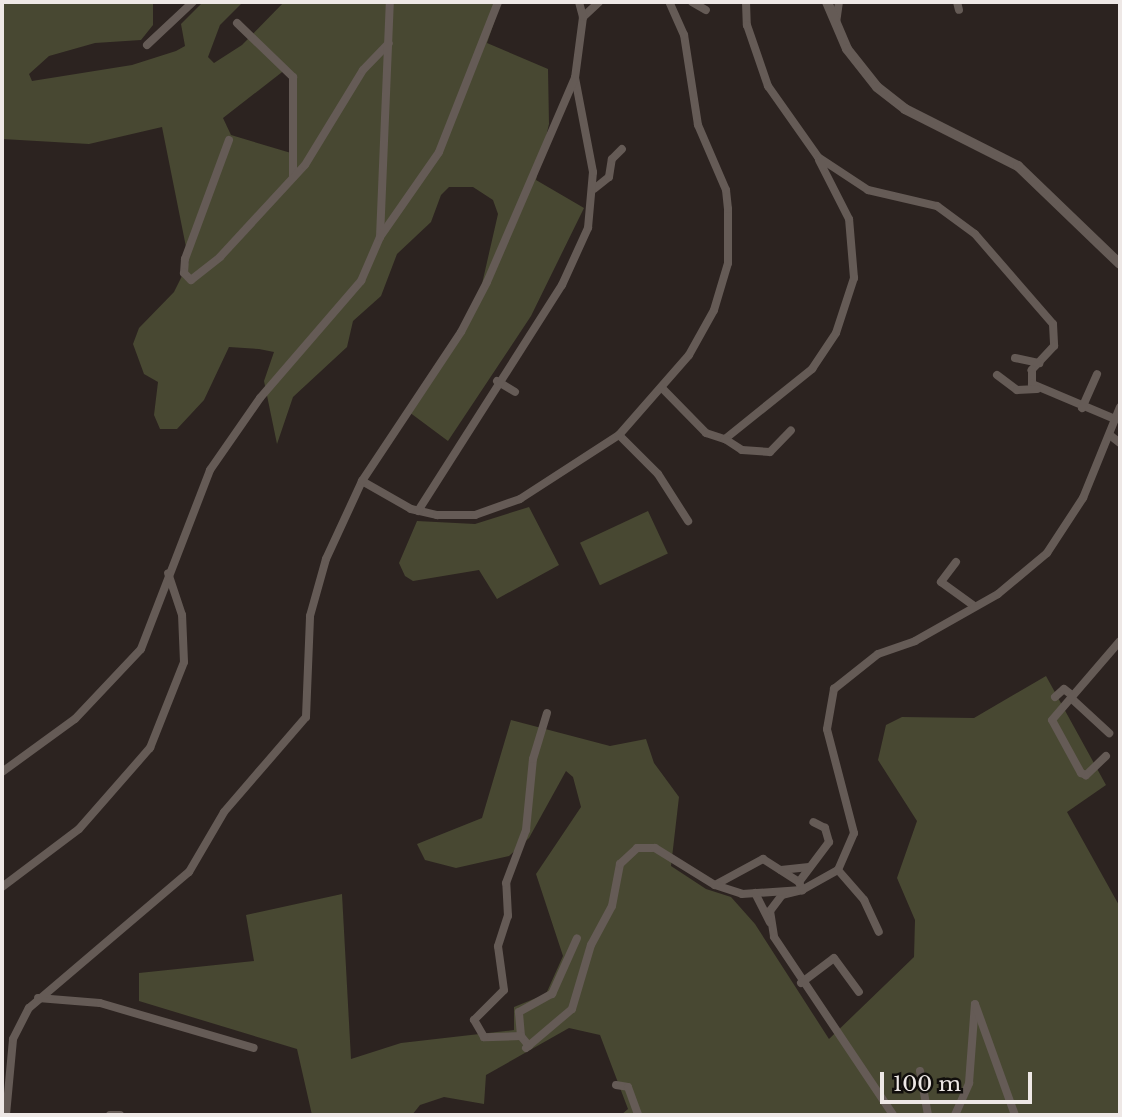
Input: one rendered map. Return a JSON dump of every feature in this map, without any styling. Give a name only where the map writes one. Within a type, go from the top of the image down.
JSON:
[{"type":"street","points":[[147,45],[193,2]]},
{"type":"street","points":[[380,237],[390,2]]},
{"type":"street","points":[[2,772],[75,719],[141,649],[168,573],[225,443],[361,281],[380,237],[439,152],[498,2]]},
{"type":"street","points":[[6,1115],[13,1039],[38,998],[189,872],[224,812],[297,732],[310,703],[314,595],[362,481],[470,316],[575,78],[583,17],[579,2]]},
{"type":"street","points":[[583,17],[599,2]]},
{"type":"street","points":[[362,481],[418,511],[475,515],[520,499],[619,435],[662,388],[714,310],[729,245],[726,190],[705,148],[684,35],[669,2]]},
{"type":"street","points":[[692,2],[706,10]]},
{"type":"street","points":[[725,439],[812,369],[842,315],[854,278],[852,233],[818,158],[768,86],[747,25],[746,2]]},
{"type":"street","points":[[827,2],[835,26],[854,61],[888,96],[1018,166],[1120,264]]},
{"type":"street","points":[[835,26],[839,2]]},
{"type":"street","points":[[237,23],[293,78],[293,177]]},
{"type":"street","points":[[229,140],[188,246],[184,268],[188,279],[197,278],[220,257],[320,146],[363,70],[389,43]]},
{"type":"street","points":[[418,511],[576,256],[593,210],[594,189],[584,103],[575,78]]},
{"type":"street","points":[[594,189],[609,177],[612,159],[622,149]]},
{"type":"street","points":[[818,158],[868,190],[937,206],[975,234],[1053,324],[1054,346],[1031,374],[1037,389]]},
{"type":"street","points":[[1015,358],[1039,363]]},
{"type":"street","points":[[997,374],[1017,390],[1037,389],[1115,419]]},
{"type":"street","points":[[1082,408],[1097,374]]},
{"type":"street","points":[[497,381],[515,392]]},
{"type":"street","points":[[662,388],[706,433],[725,439],[742,450],[769,452],[791,430]]},
{"type":"street","points":[[770,922],[782,895],[838,870],[854,833],[827,729],[834,690],[871,658],[915,641],[974,606],[1047,553],[1071,521],[1111,436],[1120,407]]},
{"type":"street","points":[[619,435],[658,474],[688,521]]},
{"type":"street","points":[[1111,436],[1120,443]]},
{"type":"street","points":[[956,562],[942,582],[974,606]]},
{"type":"street","points":[[2,887],[79,829],[150,748],[184,663],[182,615],[168,573]]},
{"type":"street","points":[[1106,756],[1086,775],[1077,770],[1052,720],[1120,640]]},
{"type":"street","points":[[1055,697],[1064,689],[1109,733]]},
{"type":"street","points":[[521,1037],[484,1037],[474,1020],[504,990],[498,946],[508,916],[506,883],[526,830],[532,766],[547,713]]},
{"type":"street","points":[[801,886],[808,867],[829,842],[825,828],[813,822]]},
{"type":"street","points":[[577,938],[552,994],[519,1012],[521,1037],[528,1047],[572,1009],[591,945],[612,906],[620,864],[630,852],[655,848],[715,886],[755,893],[801,886]]},
{"type":"street","points":[[715,886],[763,859],[801,886]]},
{"type":"street","points":[[781,870],[808,867]]},
{"type":"street","points":[[838,870],[864,900],[879,932]]},
{"type":"street","points":[[755,893],[801,983],[835,1021],[893,1115]]},
{"type":"street","points":[[801,983],[834,958],[859,992]]},
{"type":"street","points":[[38,998],[100,1003],[254,1048]]},
{"type":"street","points":[[955,1115],[969,1083],[975,1004],[1015,1115]]},
{"type":"street","points":[[920,1071],[928,1115]]},
{"type":"street","points":[[616,1085],[628,1087],[638,1115]]},
{"type":"street","points":[[110,1115],[120,1115]]},
{"type":"green space","points":[[2,2],[153,2],[153,25],[141,40],[95,43],[49,56],[29,74],[32,81],[132,65],[176,51],[185,46],[181,24],[203,2],[243,2],[220,25],[208,57],[214,63],[242,45],[284,2],[501,2],[487,43],[548,69],[549,124],[536,180],[584,208],[531,316],[448,441],[409,412],[479,297],[498,214],[493,200],[473,187],[449,187],[441,195],[431,222],[397,254],[381,296],[353,321],[347,347],[293,397],[277,444],[264,381],[274,352],[229,347],[204,400],[177,429],[160,429],[154,415],[158,382],[144,374],[133,344],[139,328],[174,292],[189,262],[162,127],[89,144],[2,139]],"holes":[[[286,69],[292,77],[291,153],[231,135],[223,118]]]},
{"type":"green space","points":[[529,507],[559,565],[497,599],[479,570],[413,581],[405,576],[399,563],[417,521],[475,524]]},
{"type":"green space","points":[[648,511],[668,554],[600,585],[580,543]]},
{"type":"green space","points":[[1046,676],[1106,785],[1067,812],[1120,907],[1120,1115],[621,1115],[628,1109],[600,1035],[569,1028],[486,1075],[484,1104],[444,1097],[420,1105],[412,1115],[312,1115],[297,1049],[139,1001],[139,973],[254,961],[246,915],[342,894],[351,1059],[401,1043],[514,1030],[514,1007],[546,994],[563,956],[536,874],[581,807],[573,777],[566,771],[529,838],[509,856],[456,868],[425,860],[417,844],[482,818],[511,720],[610,746],[646,739],[654,763],[679,797],[671,866],[706,889],[731,897],[755,924],[829,1039],[914,957],[915,920],[897,878],[917,821],[878,760],[886,725],[902,717],[974,718]]}]
